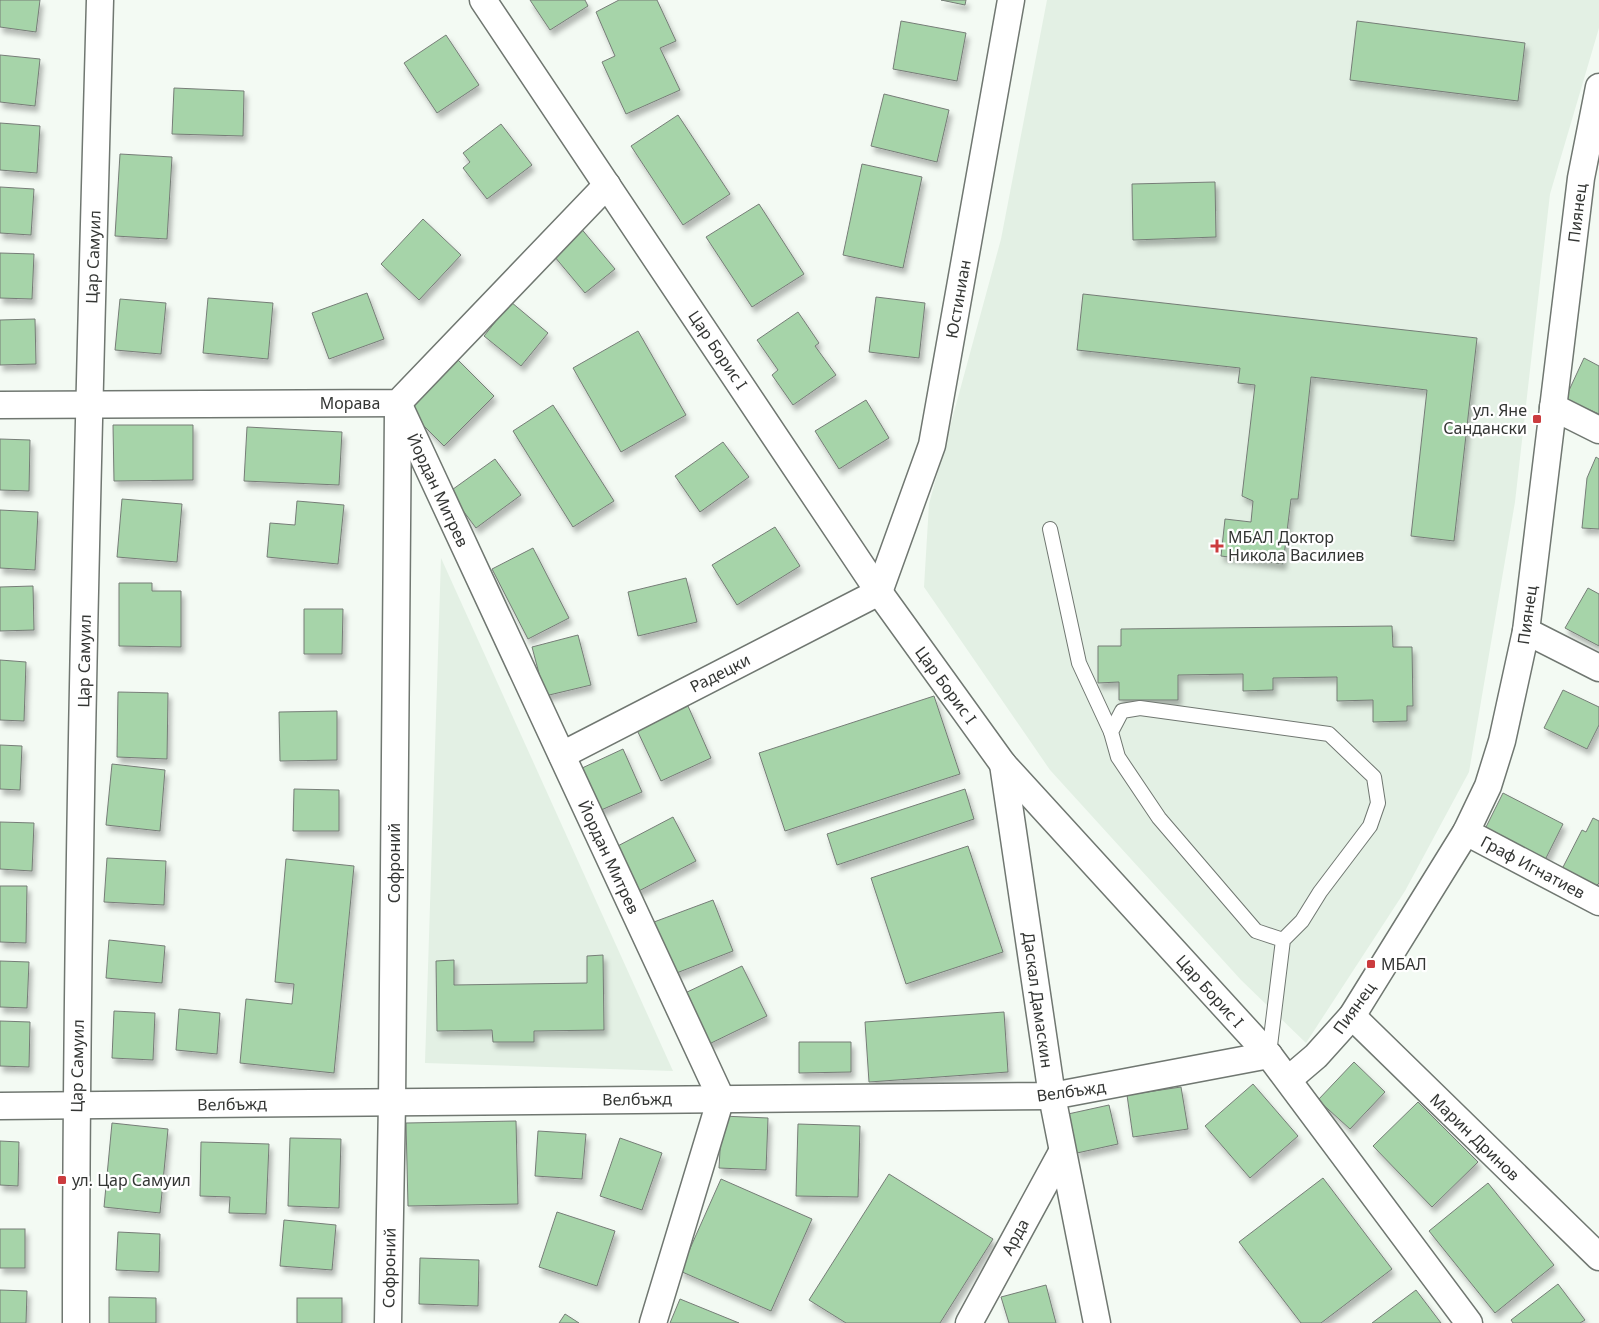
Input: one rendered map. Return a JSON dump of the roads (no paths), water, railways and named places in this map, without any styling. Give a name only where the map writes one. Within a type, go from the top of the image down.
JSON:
[{"type":"street","name":"Цар Самуил","points":[[76,1323],[76,1105],[89,404],[100,0]]},
{"type":"street","name":"Цар Борис I","points":[[483,0],[879,592],[1003,764],[1269,1055],[1289,1079],[1469,1323]]},
{"type":"street","name":"Юстиниан","points":[[879,592],[932,445],[1011,0]]},
{"type":"street","name":"Пиянец","points":[[1289,1079],[1316,1056],[1352,1016],[1466,832],[1491,777],[1502,741],[1526,631],[1553,407],[1590,182],[1599,87]]},
{"type":"street","name":"Морава","points":[[0,404],[398,403],[607,185]]},
{"type":"street","name":"Йордан Митрев","points":[[398,403],[721,1098]]},
{"type":"street","name":"Софроний","points":[[388,1323],[392,1102],[398,403]]},
{"type":"street","points":[[1553,407],[1599,430]]},
{"type":"street","name":"Радецки","points":[[562,755],[879,592]]},
{"type":"street","points":[[1526,631],[1599,668]]},
{"type":"street","name":"Даскал Дамаскин","points":[[1003,764],[1052,1096],[1097,1323]]},
{"type":"street","name":"Граф Игнатиев","points":[[1466,832],[1599,902]]},
{"type":"street","name":"Марин Дринов","points":[[1352,1016],[1599,1257]]},
{"type":"street","name":"Велбъжд","points":[[0,1106],[1052,1096],[1269,1055]]},
{"type":"street","points":[[653,1323],[721,1098]]},
{"type":"street","name":"Арда","points":[[969,1323],[1062,1152]]},
{"type":"lane","points":[[1050,529],[1079,663],[1111,732],[1118,757],[1159,818],[1256,931],[1282,940]]},
{"type":"lane","points":[[1111,732],[1122,711],[1140,708],[1329,734],[1374,777],[1378,803],[1370,826],[1320,892],[1302,921],[1282,940],[1269,1055]]},
{"type":"place","name":"ул. Яне Сандански","points":[[1537,419]]},
{"type":"place","name":"МБАЛ Доктор Никола Василиев","points":[[1217,546]]},
{"type":"place","name":"МБАЛ","points":[[1371,964]]},
{"type":"place","name":"ул. Цар Самуил","points":[[62,1180]]}]
